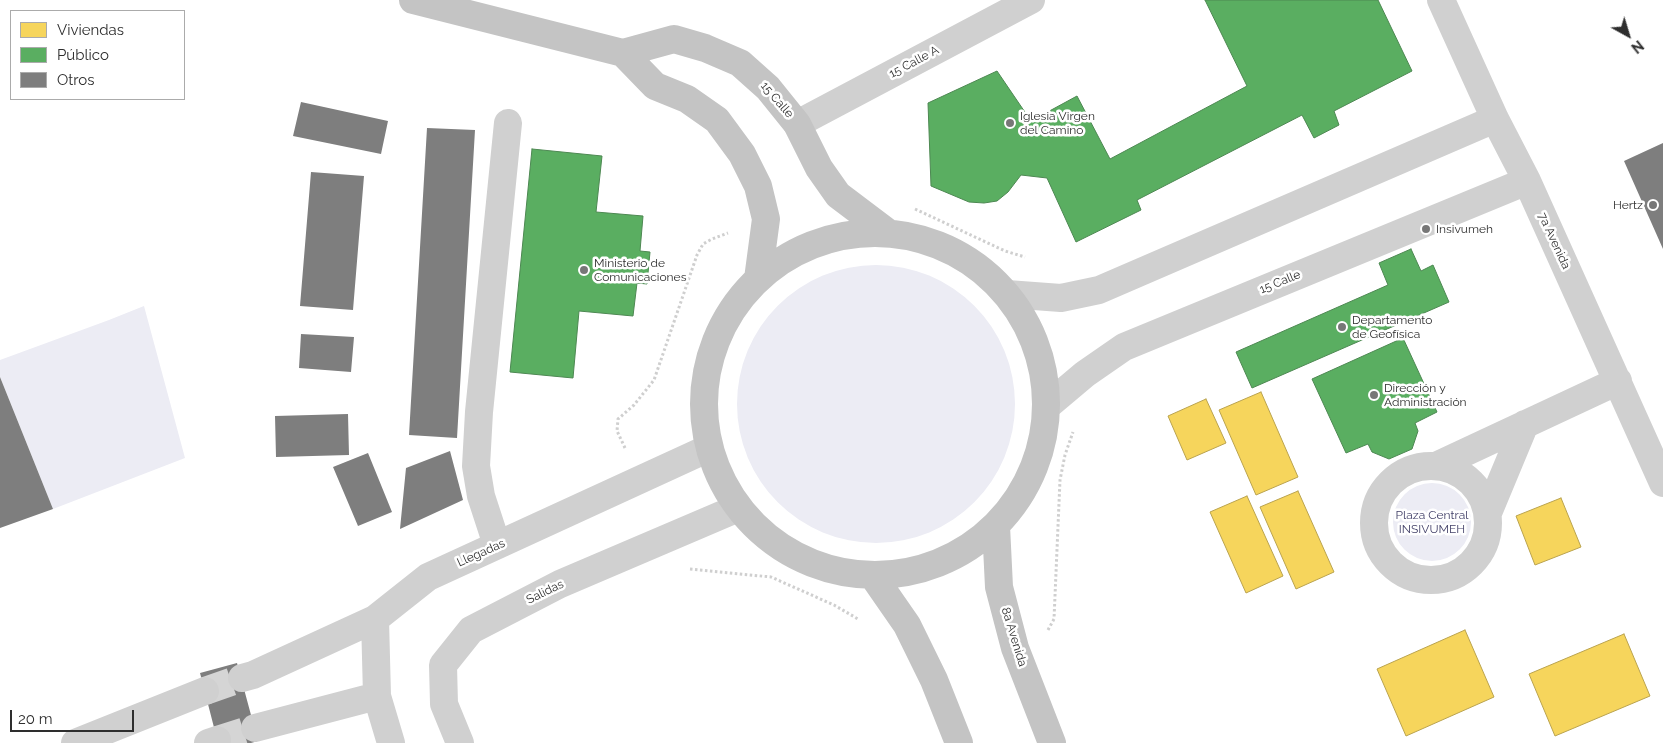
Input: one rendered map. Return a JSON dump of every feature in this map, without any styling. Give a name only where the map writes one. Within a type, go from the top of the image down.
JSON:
[{"type":"main road","name":"15 Calle","points":[[413,0],[468,7],[623,53],[674,40],[705,48],[740,63],[768,88],[797,124],[819,168],[838,195],[887,232]]},
{"type":"main road","points":[[623,53],[655,86],[687,99],[718,120],[742,154],[758,186],[766,218],[758,279]]},
{"type":"main road","points":[[887,232],[932,242],[974,263],[1008,294],[1030,328],[1043,366],[1047,406],[1040,450],[1023,490],[996,526],[960,553],[918,570],[873,576],[835,571],[811,564],[778,545],[759,531],[738,508],[709,448],[703,403],[710,357],[729,315],[758,279],[797,252],[841,236],[887,232]]},
{"type":"main road","name":"8a Avenida","points":[[996,526],[999,587],[1015,648],[1052,743]]},
{"type":"main road","points":[[873,576],[907,625],[934,680],[959,743]]},
{"type":"street","name":"15 Calle A","points":[[797,124],[1031,0]]},
{"type":"street","name":"7a Avenida","points":[[1441,0],[1495,118],[1527,181],[1663,483]]},
{"type":"street","points":[[1008,294],[1061,298],[1099,290],[1495,118]]},
{"type":"street","points":[[497,546],[481,496],[476,466],[479,412],[508,123]]},
{"type":"street","name":"15 Calle","points":[[1047,406],[1085,374],[1124,347],[1527,181]]},
{"type":"street","points":[[1436,466],[1618,381]]},
{"type":"street","points":[[1488,513],[1525,424]]},
{"type":"street","name":"Llegadas","points":[[242,678],[375,619],[428,577],[709,448]]},
{"type":"street","points":[[1436,466],[1454,470],[1470,480],[1482,495],[1488,513],[1488,532],[1482,550],[1471,565],[1455,576],[1436,581],[1417,579],[1400,572],[1386,559],[1377,542],[1374,524],[1377,505],[1385,488],[1399,475],[1417,468],[1436,466]]},
{"type":"street","name":"Salidas","points":[[460,743],[444,704],[443,665],[471,630],[560,584],[738,508]]},
{"type":"street","points":[[375,619],[377,696],[391,743]]},
{"type":"street","points":[[75,743],[204,691]]},
{"type":"street","points":[[255,728],[377,696]]},
{"type":"path","points":[[915,209],[1005,251],[1027,258]]},
{"type":"path","points":[[638,481],[618,431],[618,419],[634,405],[654,380],[703,244],[766,218]]},
{"type":"path","points":[[1015,648],[1038,639],[1048,632],[1054,619],[1060,480],[1065,455],[1074,430]]},
{"type":"path","points":[[664,539],[675,564],[678,566],[771,577],[834,605],[863,622]]},
{"type":"green space","points":[[890,265],[929,275],[942,281],[964,296],[984,316],[999,338],[1005,351],[1013,377],[1015,404],[1013,431],[999,470],[984,492],[964,512],[942,527],[903,541],[862,543],[823,533],[810,527],[788,512],[768,492],[753,470],[739,431],[737,390],[747,351],[753,338],[768,316],[788,296],[810,281],[849,267]]},
{"type":"green space","points":[[144,306],[185,458],[53,509],[0,377],[0,360]]},
{"type":"green space","name":"Plaza Central INSIVUMEH","points":[[1424,483],[1440,483],[1454,489],[1465,500],[1471,514],[1471,530],[1465,544],[1454,555],[1440,561],[1424,561],[1410,555],[1399,544],[1393,530],[1393,514],[1399,500],[1410,489]]},
{"type":"building: Viviendas","points":[[1261,392],[1298,477],[1256,495],[1219,410]]},
{"type":"building: Viviendas","points":[[1206,399],[1226,443],[1187,460],[1168,416]]},
{"type":"building: Viviendas","points":[[1298,491],[1334,572],[1296,589],[1260,507]]},
{"type":"building: Viviendas","points":[[1247,496],[1283,576],[1246,593],[1210,512]]},
{"type":"building: Viviendas","points":[[1561,498],[1581,547],[1535,565],[1516,516]]},
{"type":"building: Viviendas","points":[[1465,630],[1494,697],[1406,736],[1377,669]]},
{"type":"building: Viviendas","points":[[1624,634],[1650,696],[1555,736],[1529,674]]},
{"type":"building: Público","name":"Iglesia Virgen del Camino","points":[[1205,0],[1378,0],[1412,71],[1334,111],[1339,125],[1314,138],[1302,115],[1137,200],[1141,210],[1076,242],[1047,178],[1021,175],[1008,192],[997,201],[984,203],[969,202],[931,186],[928,103],[997,71],[1031,121],[1077,96],[1110,159],[1247,86]]},
{"type":"building: Público","name":"Ministerio de Comunicaciones","points":[[532,149],[602,156],[596,212],[643,216],[640,251],[650,252],[647,284],[637,283],[633,316],[579,311],[573,378],[510,372]]},
{"type":"building: Público","name":"Departamento de Geofísica","points":[[1411,249],[1421,271],[1433,265],[1449,302],[1252,388],[1236,352],[1388,285],[1379,263]]},
{"type":"building: Público","name":"Dirección y Administración","points":[[1403,338],[1437,412],[1415,423],[1418,431],[1412,449],[1389,459],[1372,452],[1368,444],[1346,453],[1312,379]]},
{"type":"building: Otros","points":[[301,102],[388,121],[381,154],[293,136]]},
{"type":"building: Otros","points":[[427,128],[475,130],[457,438],[409,435]]},
{"type":"building: Otros","name":"Hertz","points":[[1663,143],[1663,249],[1624,161]]},
{"type":"building: Otros","points":[[311,172],[364,176],[353,310],[300,306]]},
{"type":"building: Otros","points":[[301,334],[354,337],[351,372],[299,368]]},
{"type":"building: Otros","points":[[0,377],[53,509],[0,528]]},
{"type":"building: Otros","points":[[348,414],[349,455],[276,457],[275,416]]},
{"type":"building: Otros","points":[[450,451],[463,500],[400,529],[406,468]]},
{"type":"building: Otros","points":[[368,453],[392,512],[358,526],[333,467]]},
{"type":"building: Otros","points":[[237,663],[258,741],[251,743],[218,743],[200,673]]},
{"type":"tunnel","points":[[205,691],[242,678]]},
{"type":"tunnel","points":[[217,740],[255,728]]},
{"type":"place","name":"Iglesia Virgen del Camino","points":[[1010,123]]},
{"type":"place","name":"Hertz","points":[[1653,205]]},
{"type":"place","name":"Insivumeh","points":[[1426,229]]},
{"type":"place","name":"Ministerio de Comunicaciones","points":[[584,270]]},
{"type":"place","name":"Departamento de Geofísica","points":[[1342,327]]},
{"type":"place","name":"Dirección y Administración","points":[[1374,395]]}]
